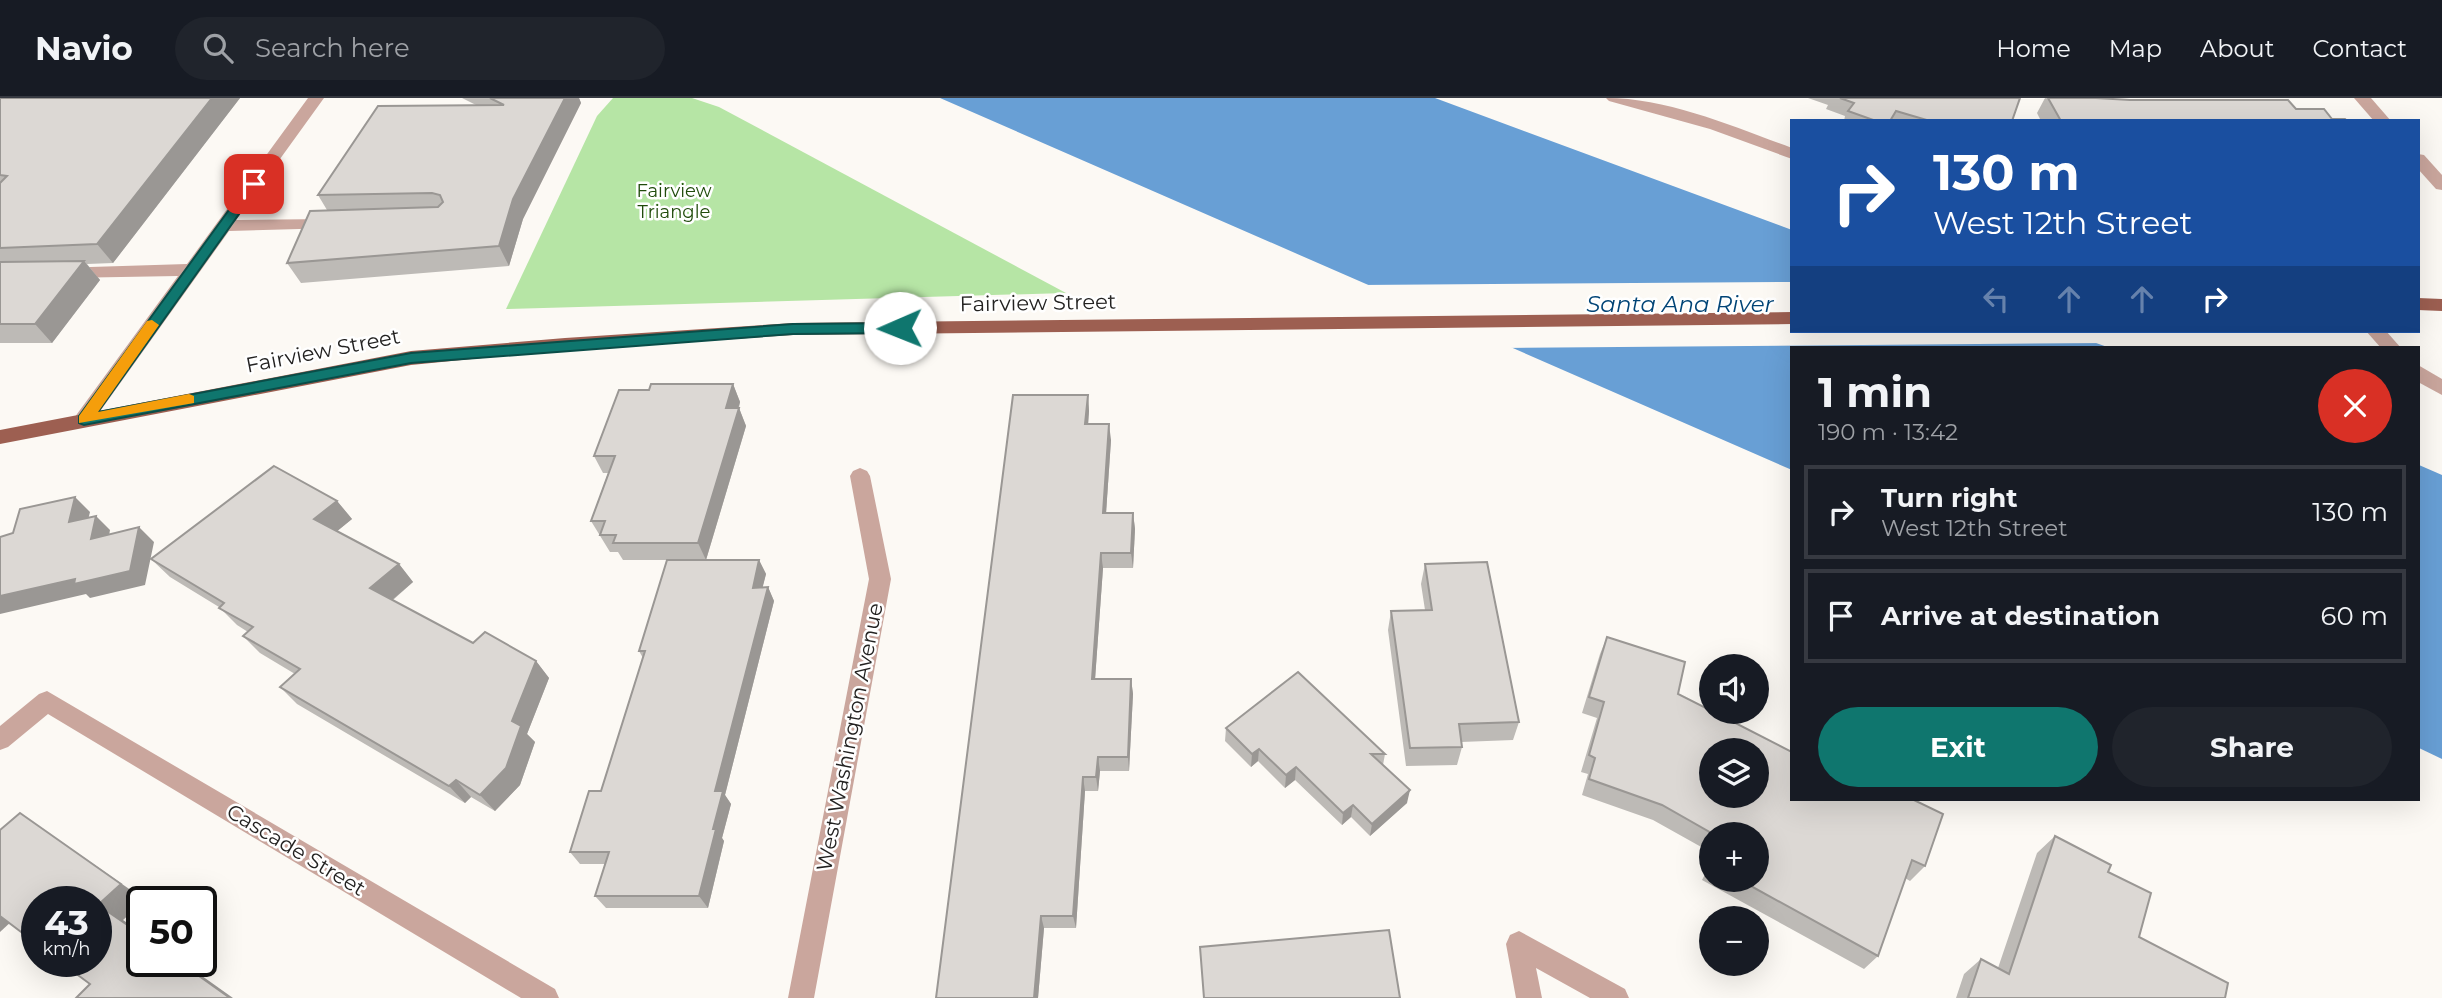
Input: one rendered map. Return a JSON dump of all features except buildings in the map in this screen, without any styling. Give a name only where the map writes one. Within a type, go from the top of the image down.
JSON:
[{"type":"main road","points":[[2420,304],[2442,304]]},
{"type":"main road","name":"Fairview Street","points":[[0,437],[411,358],[565,344],[793,329],[1790,318]]},
{"type":"street","points":[[84,419],[316,98]]},
{"type":"street","points":[[1614,98],[1716,126],[1790,154]]},
{"type":"street","points":[[2362,98],[2381,119]]},
{"type":"street","points":[[2420,161],[2442,185]]},
{"type":"street","points":[[223,226],[351,223]]},
{"type":"street","points":[[43,272],[191,271]]},
{"type":"street","points":[[2377,333],[2390,346]]},
{"type":"street","points":[[2420,373],[2442,388]]},
{"type":"street","name":"West Washington Avenue","points":[[801,998],[880,579],[860,475]]},
{"type":"street","name":"Cascade Street","points":[[0,740],[47,701],[546,998]]},
{"type":"street","points":[[1529,998],[1519,944],[1616,998]]},
{"type":"green space","name":"Fairview Triangle","points":[[613,98],[692,98],[719,107],[1066,293],[506,309],[597,116]]},
{"type":"water","name":"Santa Ana River","points":[[940,98],[1435,98],[1790,229],[1790,333],[2069,333],[2104,346],[1790,346],[1790,469]]},
{"type":"water","points":[[2420,465],[2442,475],[2442,759],[2420,748]]},
{"type":"pier","points":[[1790,282],[1790,333],[2079,333],[2107,343],[1504,348],[1360,285]]},
{"type":"slow traffic","points":[[152,325],[84,419],[189,400]]},
{"type":"route","points":[[254,184],[84,419],[411,358],[565,344],[793,329],[900,328]]}]
